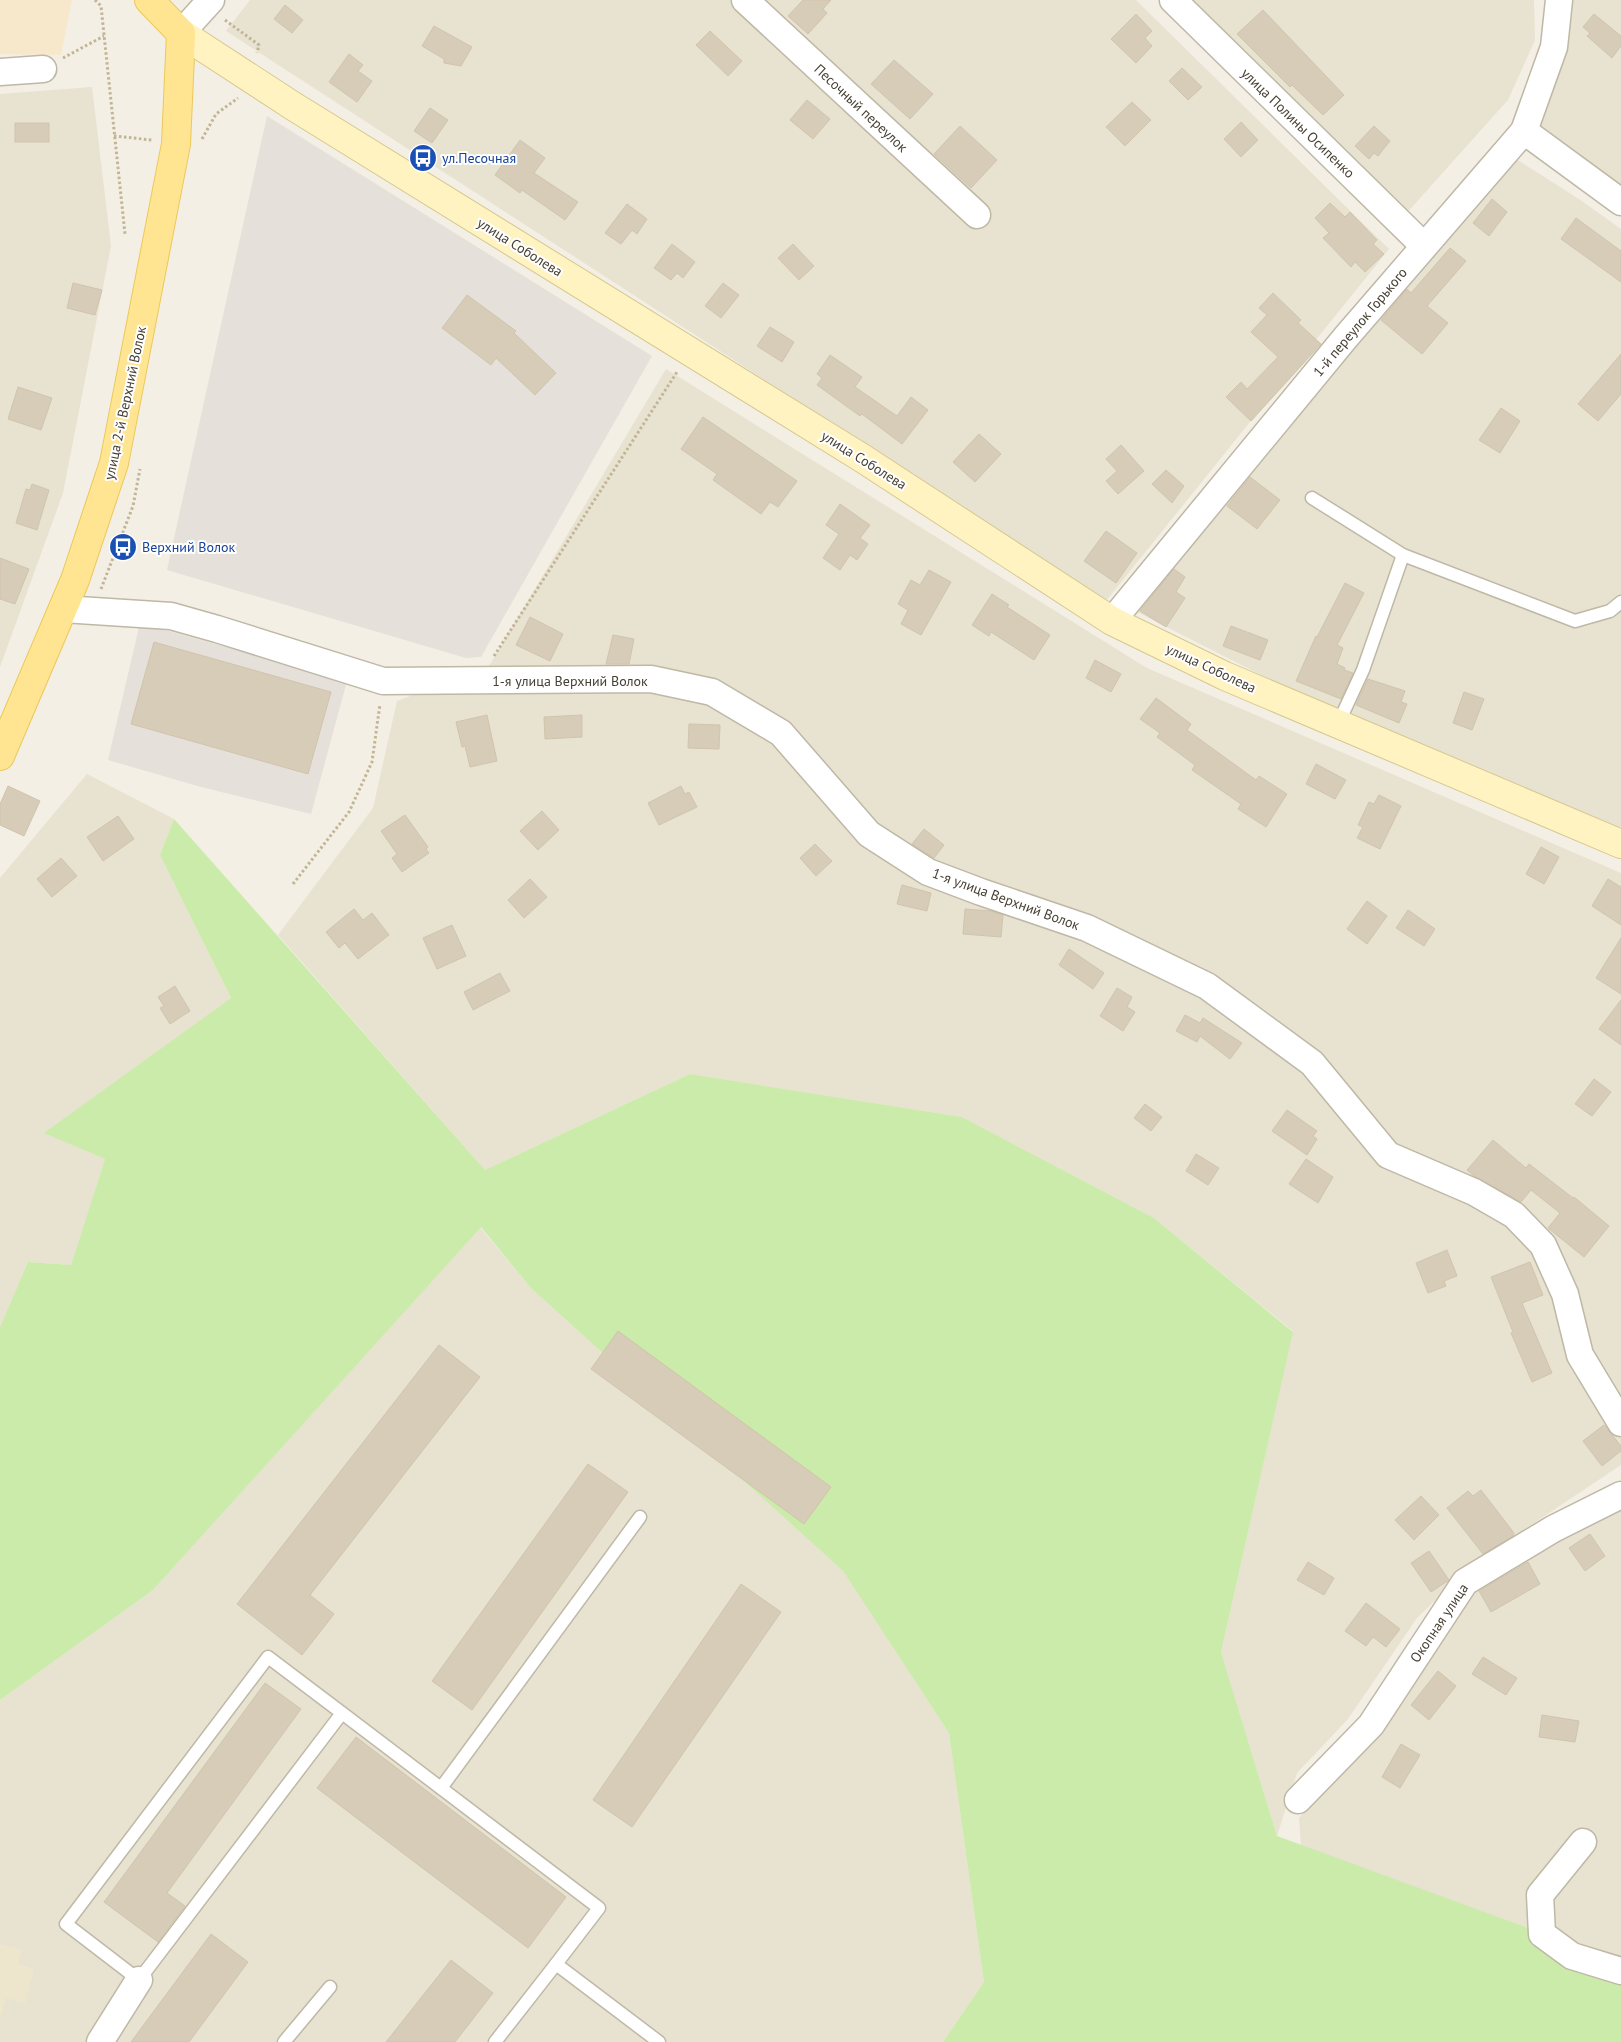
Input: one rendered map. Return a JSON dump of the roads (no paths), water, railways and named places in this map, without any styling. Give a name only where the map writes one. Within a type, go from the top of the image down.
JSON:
[{"type":"main road","name":"улица Соболева","points":[[150,0],[181,33]]},
{"type":"main road","name":"улица 2-й Верхний Волок","points":[[1,747],[76,580],[114,463],[176,144],[181,33]]},
{"type":"street","points":[[181,33],[211,0]]},
{"type":"street","name":"Песочный переулок","points":[[745,0],[977,215]]},
{"type":"street","name":"улица Полины Осипенко","points":[[1173,0],[1424,246]]},
{"type":"street","name":"1-й переулок Горького","points":[[1112,621],[1424,246],[1524,130],[1554,47],[1560,0]]},
{"type":"street","name":"улица Соболева","points":[[181,33],[292,106],[862,458],[1112,621],[1225,676],[1621,844]]},
{"type":"street","points":[[0,72],[44,69]]},
{"type":"street","points":[[1524,130],[1621,202]]},
{"type":"street","name":"1-я улица Верхний Волок","points":[[63,609],[171,616],[383,681],[651,679],[712,692],[781,733],[868,834],[928,872],[1087,928],[1207,986],[1312,1063],[1388,1155],[1482,1197],[1514,1216],[1543,1245],[1565,1294],[1580,1355],[1621,1423]]},
{"type":"street","name":"Окопная улица","points":[[1298,1800],[1371,1725],[1465,1582],[1553,1529],[1621,1495]]},
{"type":"street","points":[[1583,1842],[1540,1895],[1542,1934],[1572,1956],[1621,1970]]},
{"type":"street","points":[[100,2042],[139,1980]]},
{"type":"lane","points":[[1312,498],[1403,555],[1575,621],[1610,611],[1621,602]]},
{"type":"lane","points":[[1338,724],[1363,670],[1403,555]]},
{"type":"lane","points":[[441,1788],[640,1517]]},
{"type":"lane","points":[[342,1713],[139,1980],[66,1924],[268,1657],[342,1713],[441,1788],[599,1908],[495,2042]]},
{"type":"lane","points":[[556,1964],[659,2042]]},
{"type":"lane","points":[[284,2042],[330,1987]]},
{"type":"place","name":"ул.Песочная","points":[[423,158]]},
{"type":"place","name":"Верхний Волок","points":[[123,547]]}]
